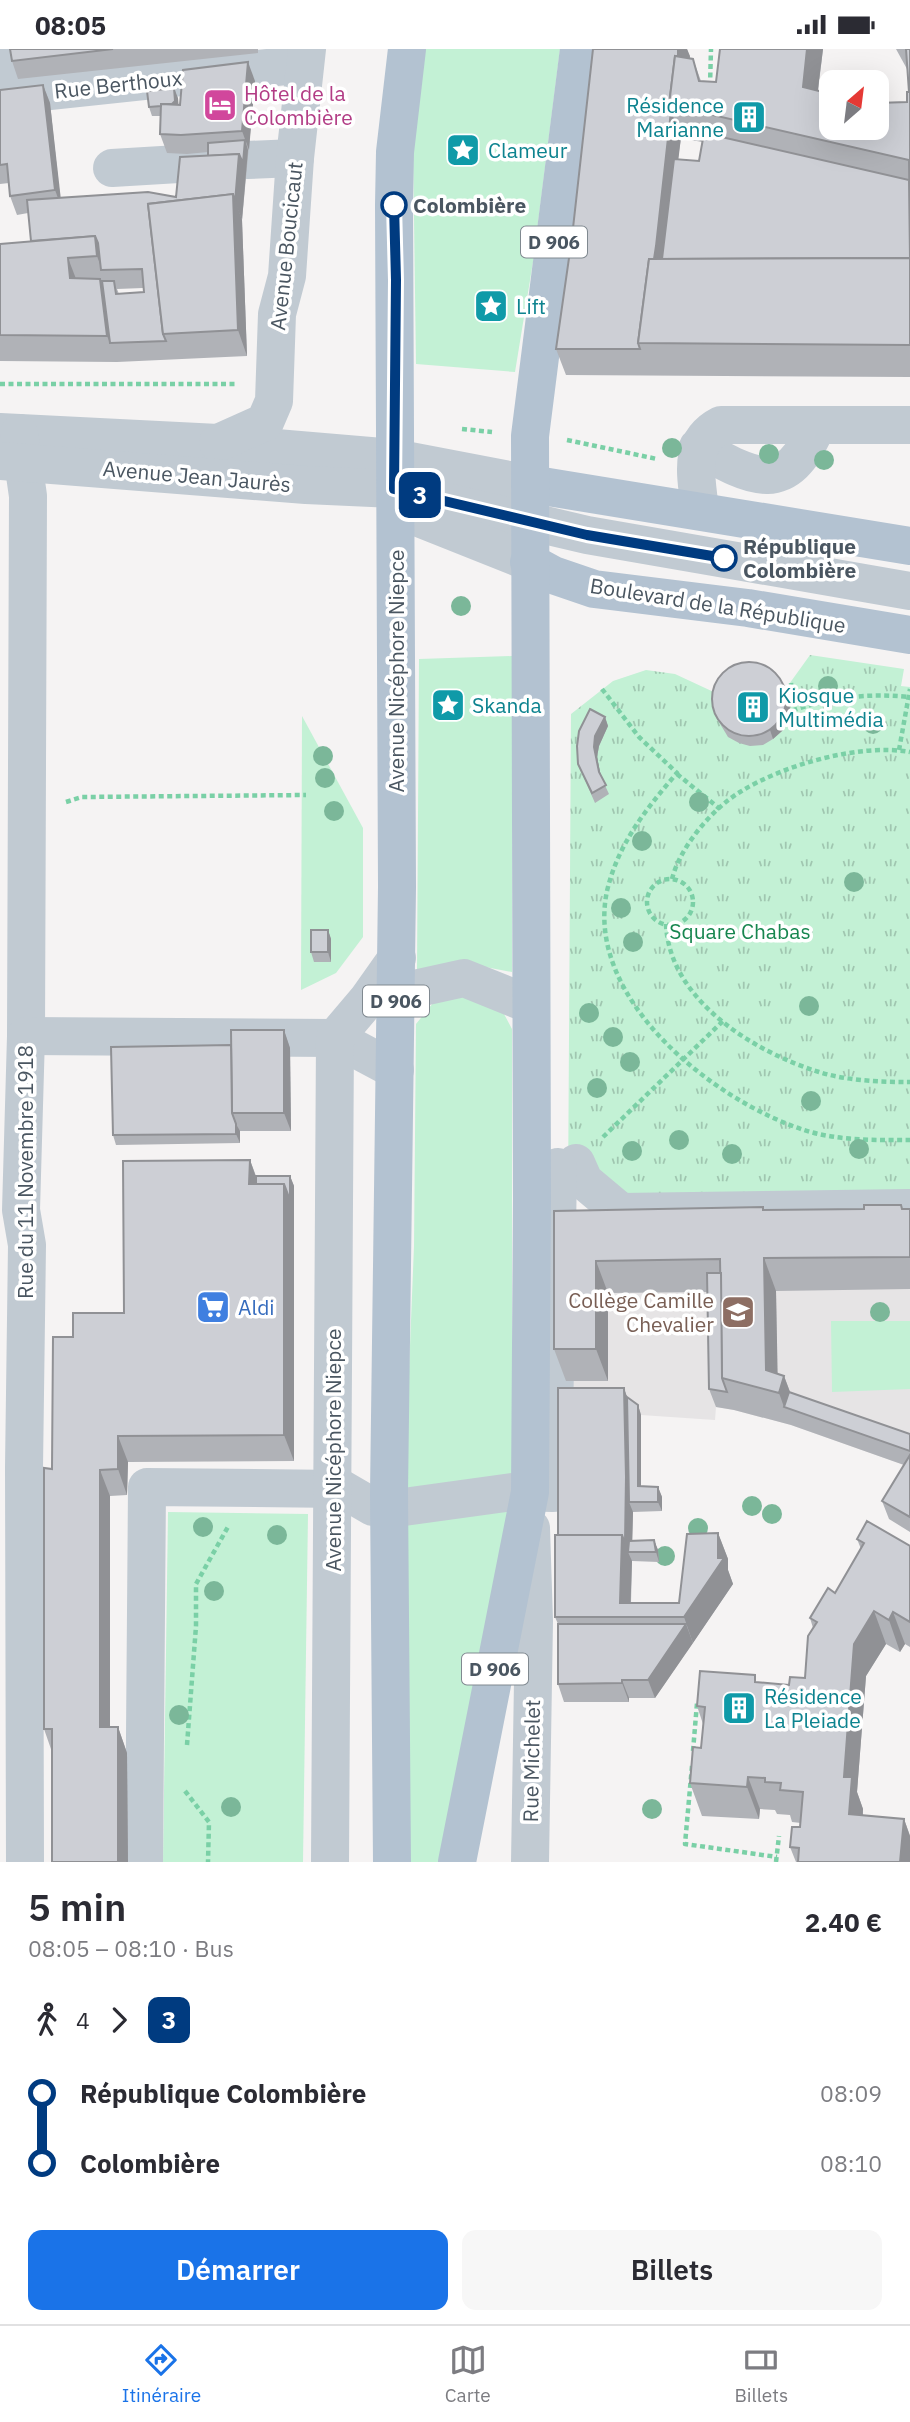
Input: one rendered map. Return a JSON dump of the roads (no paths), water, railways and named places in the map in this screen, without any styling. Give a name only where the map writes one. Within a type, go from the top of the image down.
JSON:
[{"type":"main road","name":"Avenue Nicéphore Niepce","points":[[392,1862],[389,1509],[397,958],[395,152],[407,49]]},
{"type":"main road","name":"D 906","points":[[458,1855],[530,1492],[530,436],[579,49]]},
{"type":"main road","points":[[530,504],[700,511],[910,546]]},
{"type":"main road","name":"Boulevard de la République","points":[[529,562],[553,575],[594,589],[748,608],[910,635]]},
{"type":"street","name":"Rue Berthoux","points":[[0,59],[3,87],[12,95],[306,57]]},
{"type":"street","name":"Avenue Boucicaut","points":[[218,443],[265,422],[260,393],[287,276],[295,158],[306,57]]},
{"type":"street","points":[[111,168],[295,158]]},
{"type":"street","points":[[700,511],[696,455],[700,443],[709,432],[721,425],[910,425]]},
{"type":"street","points":[[700,443],[720,459],[771,476],[786,471],[800,460],[817,425]]},
{"type":"street","name":"Avenue Jean Jaurès","points":[[14,454],[218,443],[394,485]]},
{"type":"street","name":"Avenue Jean Jaurès","points":[[14,454],[394,485]]},
{"type":"street","name":"Rue du 11 Novembre 1918","points":[[14,454],[18,794],[26,1036],[11,1209],[27,1245],[24,1489],[28,1749],[25,1862]]},
{"type":"street","points":[[394,485],[530,504],[587,535],[910,591]]},
{"type":"street","points":[[394,485],[529,562]]},
{"type":"street","points":[[335,1038],[368,999],[397,958]]},
{"type":"street","points":[[396,998],[414,989],[464,978],[531,1005]]},
{"type":"street","points":[[26,1036],[335,1038],[396,1070]]},
{"type":"street","name":"Avenue Nicéphore Niepce","points":[[330,1862],[335,1038]]},
{"type":"street","points":[[145,1862],[136,1762],[137,1487],[332,1488],[342,1489],[373,1507],[389,1509],[512,1492],[553,1493],[567,1165],[621,1212],[910,1208]]},
{"type":"street","points":[[24,1489],[62,1489]]},
{"type":"street","name":"Rue Michelet","points":[[530,1492],[534,1621],[530,1862]]},
{"type":"place","name":"Hôtel de la Colombière","points":[[220,105]]},
{"type":"place","name":"Résidence Marianne","points":[[749,117]]},
{"type":"place","name":"Clameur","points":[[463,150]]},
{"type":"place","name":"Colombière","points":[[394,205]]},
{"type":"place","name":"Lift","points":[[491,306]]},
{"type":"place","name":"République Colombière","points":[[724,558]]},
{"type":"place","name":"Skanda","points":[[448,705]]},
{"type":"place","name":"Kiosque Multimédia","points":[[753,707]]},
{"type":"place","name":"Aldi","points":[[213,1307]]},
{"type":"place","name":"Collège Camille Chevalier","points":[[738,1312]]},
{"type":"place","name":"Résidence La Pleiade","points":[[739,1708]]},
{"type":"park label","name":"Square Chabas","points":[[740,931]]}]
